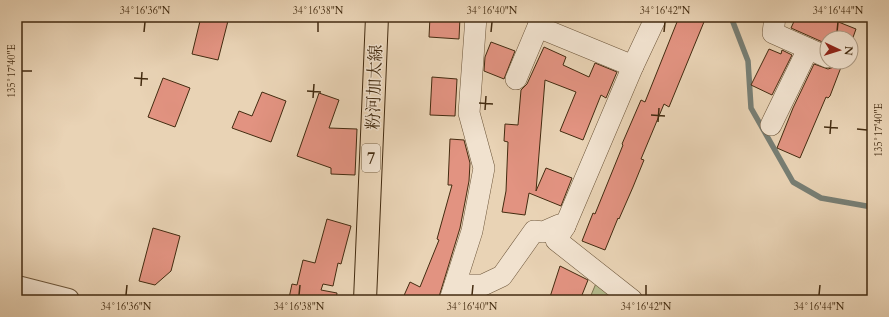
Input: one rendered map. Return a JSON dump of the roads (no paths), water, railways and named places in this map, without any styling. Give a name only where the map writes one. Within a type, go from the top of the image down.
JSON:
[{"type":"main road","name":"粉河加太線","points":[[365,300],[377,17]]},
{"type":"street","points":[[453,293],[472,231],[484,168],[469,113],[476,17]]},
{"type":"street","points":[[632,300],[556,240],[565,226],[633,66],[656,17]]},
{"type":"street","points":[[771,125],[818,53],[773,33],[775,17]]},
{"type":"street","points":[[516,79],[540,22],[633,66]]},
{"type":"street","points":[[453,293],[483,286],[502,276],[534,231],[543,232],[558,225],[565,226]]},
{"type":"street","points":[[17,287],[42,297],[68,300]]},
{"type":"waterway","points":[[731,17],[748,61],[751,108],[793,182],[821,198],[872,207]]}]
